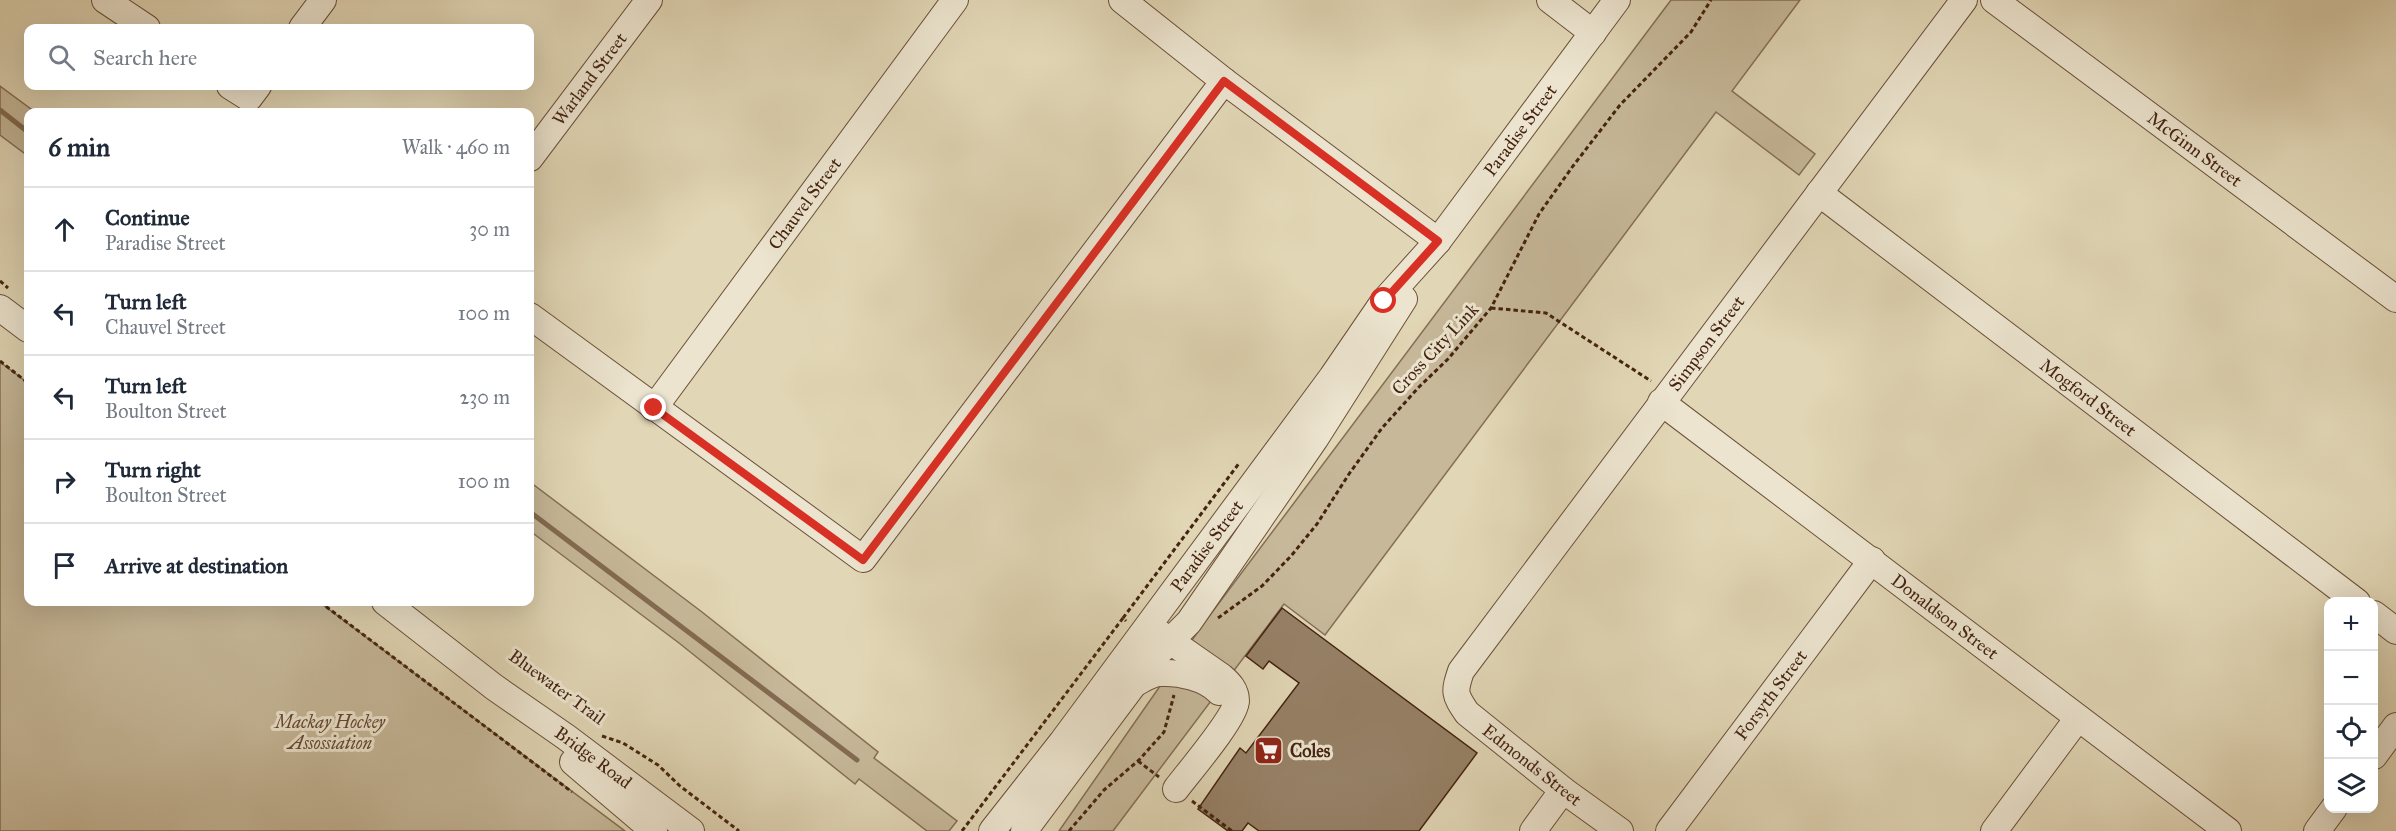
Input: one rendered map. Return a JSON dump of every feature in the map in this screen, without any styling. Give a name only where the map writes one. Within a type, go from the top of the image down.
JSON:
[{"type":"street","points":[[105,0],[141,24]]},
{"type":"street","points":[[305,24],[323,0]]},
{"type":"street","name":"Warland Street","points":[[534,154],[649,0]]},
{"type":"street","name":"Chauvel Street","points":[[654,408],[955,0]]},
{"type":"street","points":[[1122,0],[1224,81],[1438,241]]},
{"type":"street","points":[[1550,0],[1593,33]]},
{"type":"street","name":"Paradise Street","points":[[992,831],[1138,624],[1332,377],[1384,301],[1438,241],[1617,0]]},
{"type":"street","name":"Simpson Street","points":[[1455,690],[1461,670],[1473,653],[1964,0]]},
{"type":"street","name":"McGinn Street","points":[[1994,0],[2396,299]]},
{"type":"street","points":[[534,319],[863,560],[1224,81]]},
{"type":"street","points":[[236,90],[249,98],[255,90]]},
{"type":"street","name":"Mogford Street","points":[[1820,193],[2350,597]]},
{"type":"street","name":"Paradise Street","points":[[1024,831],[1155,656],[1189,622],[1316,439],[1399,309],[1422,261]]},
{"type":"street","points":[[0,308],[24,326]]},
{"type":"street","name":"Donaldson Street","points":[[1661,402],[2228,831]]},
{"type":"street","name":"Forsyth Street","points":[[1669,831],[1872,560]]},
{"type":"street","name":"Bridge Road","points":[[390,606],[494,687],[566,737],[691,831]]},
{"type":"street","points":[[2378,618],[2396,632]]},
{"type":"street","points":[[1138,624],[1170,641],[1229,683],[1234,690],[1236,703],[1230,717],[1175,789]]},
{"type":"street","points":[[1134,684],[1159,673],[1188,676],[1203,681],[1215,688],[1226,699],[1230,717]]},
{"type":"street","name":"Bridge Road","points":[[494,687],[556,748],[654,831]]},
{"type":"street","name":"Edmonds Street","points":[[1455,690],[1458,700],[1467,713],[1563,790],[1620,831]]},
{"type":"street","points":[[1994,831],[2078,718]]},
{"type":"street","points":[[2378,749],[2396,726]]},
{"type":"street","points":[[1533,831],[1563,790]]},
{"type":"street","points":[[2318,831],[2331,813]]},
{"type":"path","name":"Cross City Link","points":[[1212,624],[1262,585],[1291,556],[1317,524],[1382,428],[1448,359],[1491,308],[1535,221],[1567,176],[1620,105],[1691,32],[1711,0]]},
{"type":"path","points":[[1491,308],[1546,313],[1651,381],[1661,402]]},
{"type":"path","points":[[0,361],[24,380]]},
{"type":"path","points":[[962,831],[1240,462]]},
{"type":"path","points":[[325,606],[577,795]]},
{"type":"path","points":[[1123,618],[1138,624]]},
{"type":"path","points":[[1069,831],[1104,790],[1138,761],[1164,732],[1174,692]]},
{"type":"path","name":"Bluewater Trail","points":[[601,736],[623,743],[658,765],[680,786],[739,831]]},
{"type":"path","points":[[1138,761],[1232,831]]},
{"type":"green space","points":[[1671,0],[1800,0],[1732,91],[1815,154],[1799,175],[1716,112],[1325,635],[1284,604],[1113,831],[1059,831],[1204,623]]},
{"type":"green space","points":[[0,86],[30,108],[24,108],[24,153],[0,135]]},
{"type":"green space","name":"Mackay Hockey Assossiation","points":[[0,362],[24,380],[24,606],[324,606],[625,831],[0,831]]},
{"type":"green space","points":[[534,485],[702,612],[878,752],[874,758],[957,821],[949,831],[927,831],[859,779],[855,784],[679,643],[534,534]]},
{"type":"building","points":[[1282,608],[1477,753],[1419,831],[1259,831],[1248,823],[1242,831],[1228,831],[1198,809],[1240,748],[1246,753],[1299,683],[1269,661],[1263,669],[1246,656]]},
{"type":"waterway","points":[[0,110],[24,129]]},
{"type":"waterway","points":[[534,515],[857,760]]},
{"type":"place","name":"Coles","points":[[1269,751]]},
{"type":"route","points":[[654,408],[863,560],[1224,81],[1438,241],[1384,301]]}]
